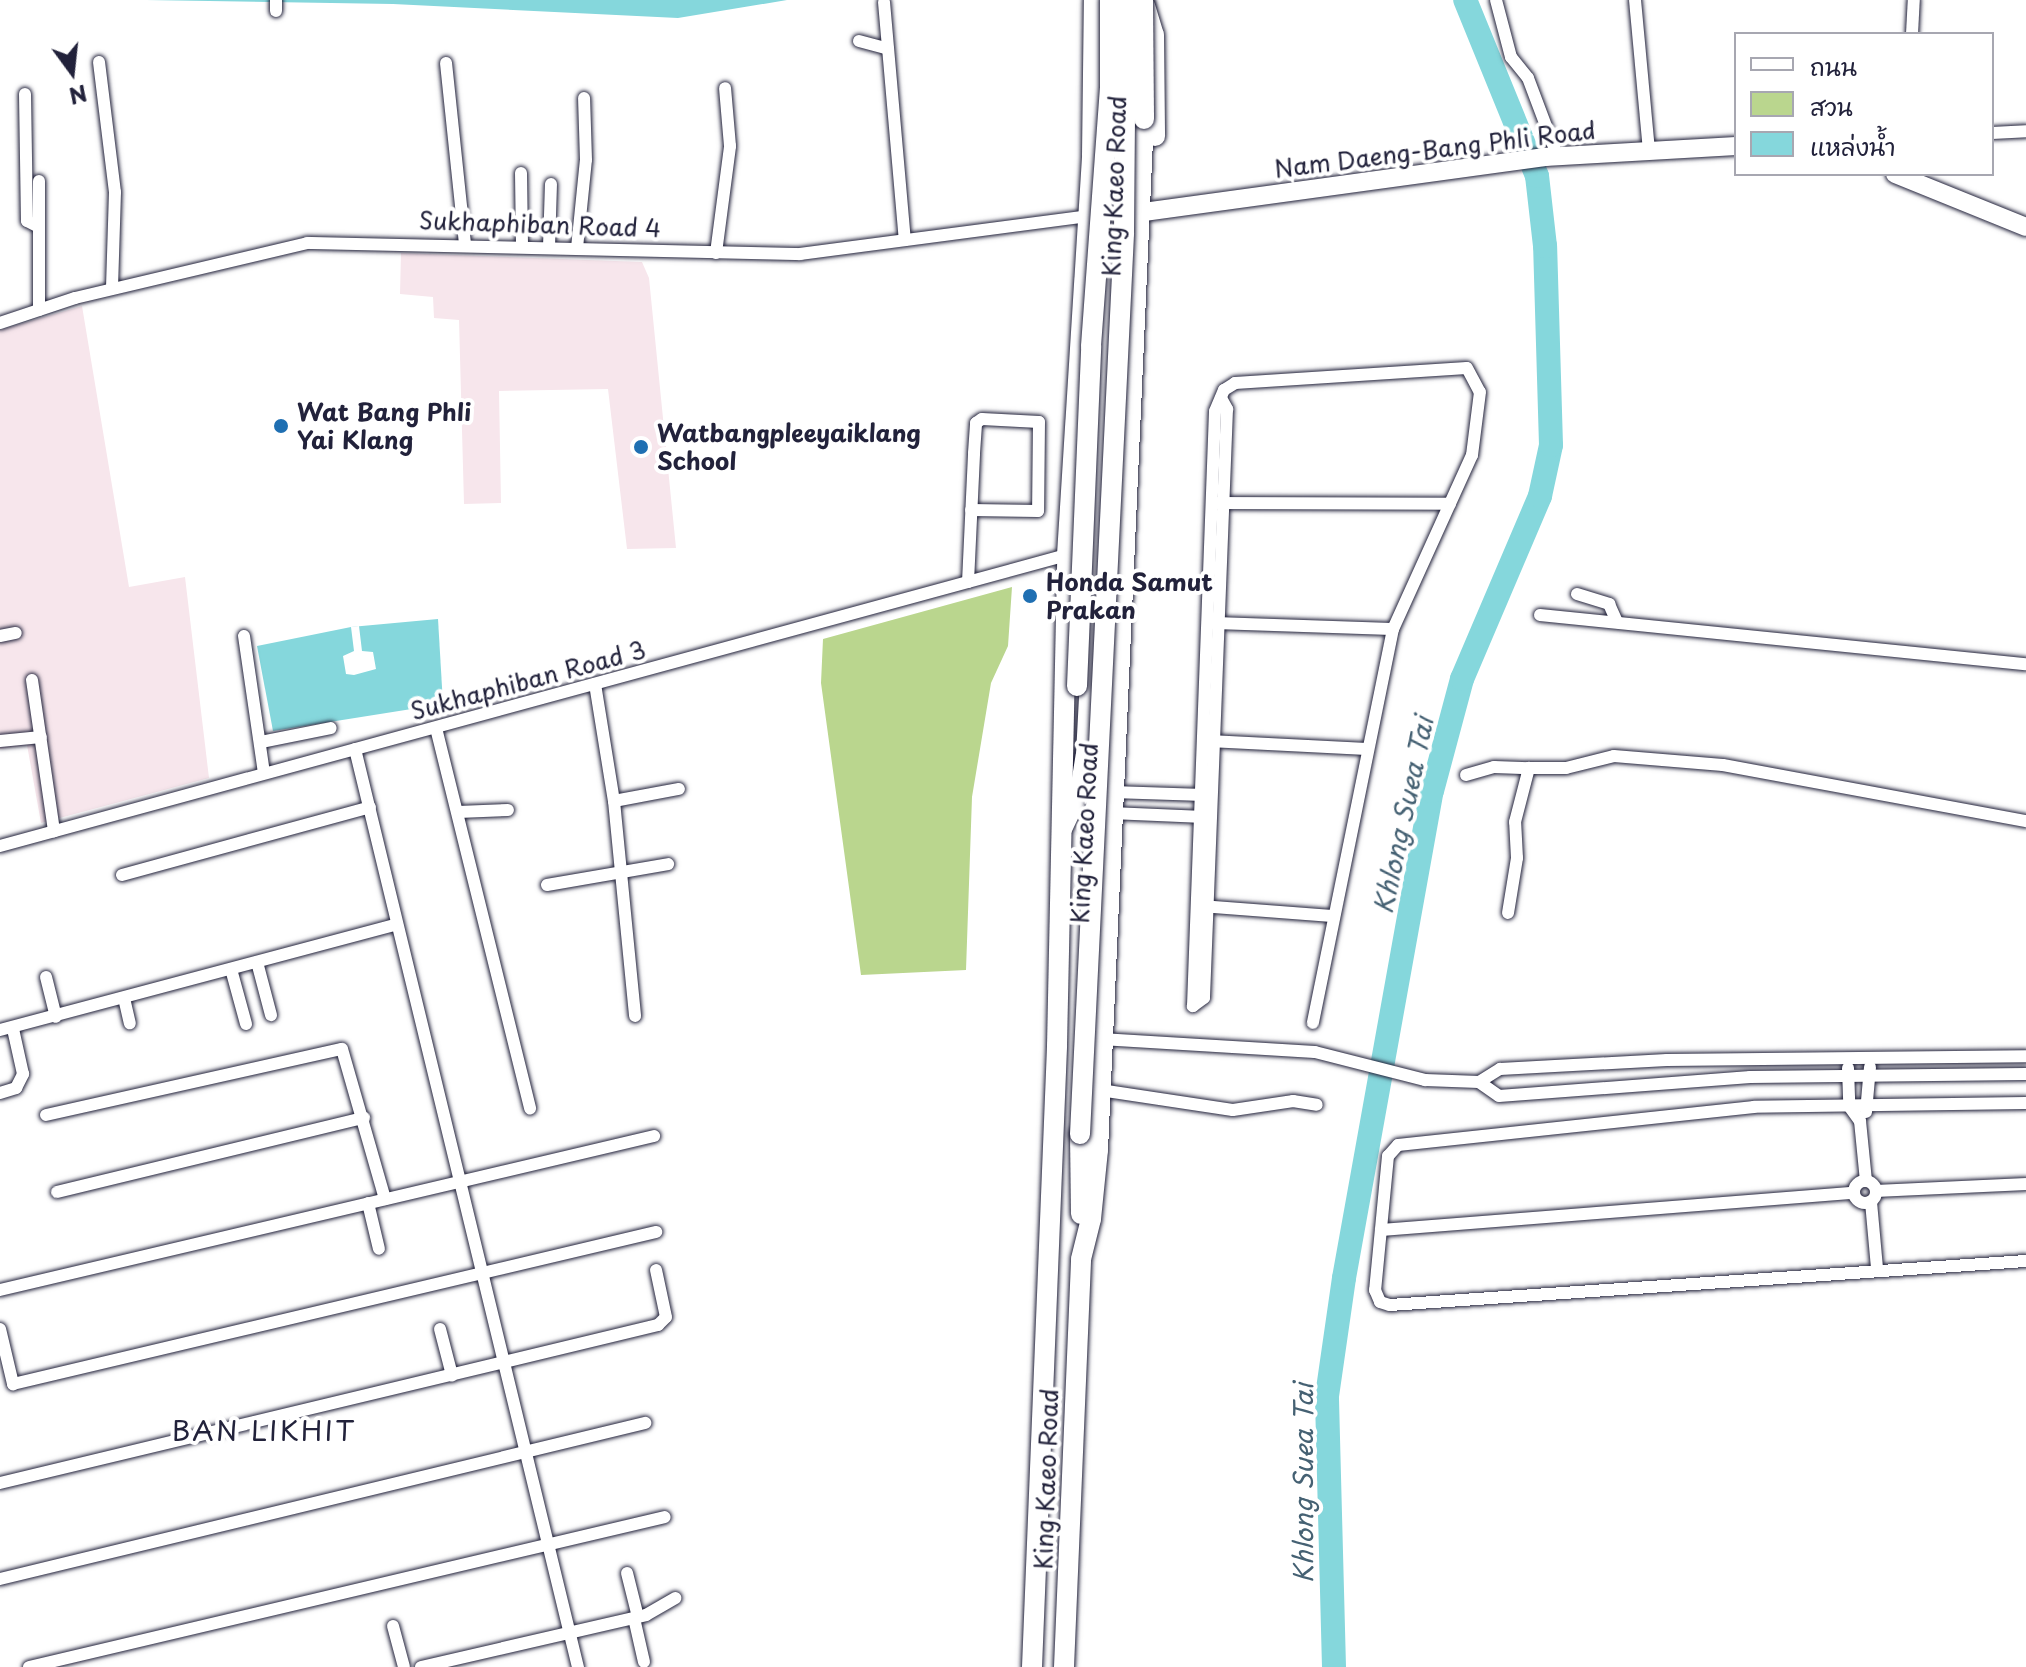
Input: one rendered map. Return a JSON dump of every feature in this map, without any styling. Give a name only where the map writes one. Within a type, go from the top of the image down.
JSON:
[{"type":"main road","name":"King Kaeo Road","points":[[1032,1667],[1057,1046],[1067,555],[1093,141],[1092,0]]},
{"type":"main road","points":[[1088,193],[1081,137],[1081,28],[1092,0]]},
{"type":"main road","points":[[1073,806],[1091,346],[1110,89],[1110,0]]},
{"type":"main road","points":[[1083,1246],[1080,1134],[1124,233],[1126,0]]},
{"type":"main road","name":"King Kaeo Road","points":[[1064,1667],[1083,1246],[1093,1208],[1100,1090],[1111,802],[1141,212],[1144,119],[1141,0]]},
{"type":"main road","points":[[1141,0],[1154,35],[1155,149],[1142,187]]},
{"type":"main road","points":[[1059,833],[1073,806],[1086,755],[1114,218],[1093,141]]},
{"type":"main road","name":"Nam Daeng-Bang Phli Road","points":[[1114,218],[1551,156],[1734,146]]},
{"type":"main road","points":[[1900,176],[2026,227]]},
{"type":"street","points":[[1496,0],[1511,57],[1528,78],[1551,156]]},
{"type":"street","points":[[1635,0],[1649,150]]},
{"type":"street","points":[[1912,32],[1914,0]]},
{"type":"street","points":[[884,2],[905,240]]},
{"type":"street","points":[[859,41],[888,49]]},
{"type":"street","points":[[99,62],[115,192],[112,288]]},
{"type":"street","points":[[446,63],[465,244]]},
{"type":"street","points":[[716,253],[730,146],[725,88]]},
{"type":"street","points":[[25,94],[27,221],[37,226]]},
{"type":"street","points":[[577,248],[586,160],[584,98]]},
{"type":"street","points":[[1994,133],[2026,131]]},
{"type":"street","points":[[521,173],[522,246]]},
{"type":"street","points":[[39,181],[39,310]]},
{"type":"street","points":[[549,247],[551,184]]},
{"type":"street","name":"Sukhaphiban Road 4","points":[[0,323],[112,288],[286,245],[465,244],[800,254],[1087,216]]},
{"type":"street","points":[[1205,817],[1193,905],[1193,1006],[1204,998],[1207,907],[1205,795],[1218,503],[1227,409],[1221,398],[1235,383],[1467,368],[1480,392],[1476,439],[1393,629],[1313,1023]]},
{"type":"street","points":[[968,582],[971,510],[976,423],[982,419],[1039,422],[1038,511],[971,510]]},
{"type":"street","points":[[1218,503],[1450,504]]},
{"type":"street","name":"Sukhaphiban Road 3","points":[[0,846],[1067,555]]},
{"type":"street","points":[[1577,594],[1609,604],[1617,622]]},
{"type":"street","points":[[1540,615],[2026,664]]},
{"type":"street","points":[[1214,623],[1393,629]]},
{"type":"street","points":[[0,636],[16,633]]},
{"type":"street","points":[[244,636],[264,773]]},
{"type":"street","points":[[32,680],[54,831]]},
{"type":"street","points":[[595,684],[614,801],[618,873],[635,1016]]},
{"type":"street","points":[[261,742],[331,728]]},
{"type":"street","points":[[436,728],[530,1109]]},
{"type":"street","points":[[0,741],[41,737]]},
{"type":"street","points":[[1208,741],[1367,749]]},
{"type":"street","points":[[355,749],[578,1667]]},
{"type":"street","points":[[1466,775],[1494,767],[1566,768],[1628,756],[1723,765],[2026,821]]},
{"type":"street","points":[[1508,913],[1517,858],[1515,822],[1529,768]]},
{"type":"street","points":[[614,801],[679,789]]},
{"type":"street","points":[[1111,802],[1171,795],[1205,795]]},
{"type":"street","points":[[1170,814],[1171,795]]},
{"type":"street","points":[[1111,802],[1170,814],[1205,817]]},
{"type":"street","points":[[122,875],[370,807]]},
{"type":"street","points":[[458,812],[508,810]]},
{"type":"street","points":[[547,885],[668,864]]},
{"type":"street","points":[[1193,905],[1333,916]]},
{"type":"street","points":[[0,1093],[16,1088],[23,1074],[7,1029],[397,924]]},
{"type":"street","points":[[257,962],[271,1015]]},
{"type":"street","points":[[231,969],[246,1024]]},
{"type":"street","points":[[46,977],[56,1017]]},
{"type":"street","points":[[124,998],[130,1023]]},
{"type":"street","points":[[1101,1039],[1315,1052],[1425,1080],[1479,1082],[1499,1096],[1585,1091],[1660,1082],[1870,1074],[2026,1074]]},
{"type":"street","points":[[46,1115],[335,1048],[347,1056],[385,1199]]},
{"type":"street","points":[[1479,1082],[1500,1069],[1848,1057],[2026,1056]]},
{"type":"street","points":[[1848,1057],[1849,1106],[1860,1121],[1866,1181],[1874,1197],[1877,1268]]},
{"type":"street","points":[[1860,1121],[1870,1106],[1870,1057]]},
{"type":"street","points":[[1585,1066],[1585,1091]]},
{"type":"street","points":[[1100,1090],[1233,1110],[1293,1101],[1317,1105]]},
{"type":"street","points":[[2026,1103],[1695,1111],[1398,1145],[1388,1156],[1375,1290],[1380,1302],[1390,1305],[1877,1268],[2026,1261]]},
{"type":"street","points":[[57,1192],[364,1118]]},
{"type":"street","points":[[0,1290],[654,1136]]},
{"type":"street","points":[[1854,1193],[1857,1184],[1866,1181]]},
{"type":"street","points":[[1854,1193],[1860,1202],[1874,1197],[2026,1184]]},
{"type":"street","points":[[1381,1230],[1854,1193]]},
{"type":"street","points":[[368,1203],[379,1249]]},
{"type":"street","points":[[0,1329],[13,1384],[656,1232]]},
{"type":"street","points":[[0,1483],[658,1325],[666,1317],[656,1270]]},
{"type":"street","points":[[440,1329],[452,1375]]},
{"type":"street","points":[[0,1579],[645,1423]]},
{"type":"street","points":[[29,1667],[548,1542],[665,1517]]},
{"type":"street","points":[[627,1573],[644,1662]]},
{"type":"street","points":[[421,1667],[636,1617],[667,1607],[675,1598]]},
{"type":"street","points":[[393,1626],[404,1667]]},
{"type":"shaded area","name":"Watbangpleeyaiklang School","points":[[401,253],[642,262],[649,278],[676,548],[627,549],[608,389],[499,391],[501,503],[464,504],[459,320],[434,318],[433,297],[400,294]]},
{"type":"shaded area","points":[[82,306],[129,587],[185,577],[209,778],[41,823],[27,745],[0,749],[0,330]]},
{"type":"green space","points":[[1012,587],[1008,646],[991,683],[972,797],[966,970],[861,975],[821,683],[823,639]]},
{"type":"water","points":[[146,0],[787,0],[678,18],[393,4]]},
{"type":"water","points":[[438,619],[443,704],[273,731],[257,646],[351,627]]},
{"type":"pier","points":[[359,626],[362,651],[373,652],[376,669],[346,674],[343,656],[354,651],[351,627]]},
{"type":"waterway","name":"Khlong Suea Tai","points":[[1334,1667],[1327,1396],[1344,1278],[1432,791],[1462,679],[1540,496],[1551,445],[1545,246],[1537,176],[1465,0]]},
{"type":"place","name":"Wat Bang Phli Yai Klang","points":[[281,426]]},
{"type":"place","name":"Watbangpleeyaiklang School","points":[[641,447]]},
{"type":"place","name":"Honda Samut Prakan","points":[[1030,596]]},
{"type":"district","name":"BAN LIKHIT","points":[[264,1430]]}]
